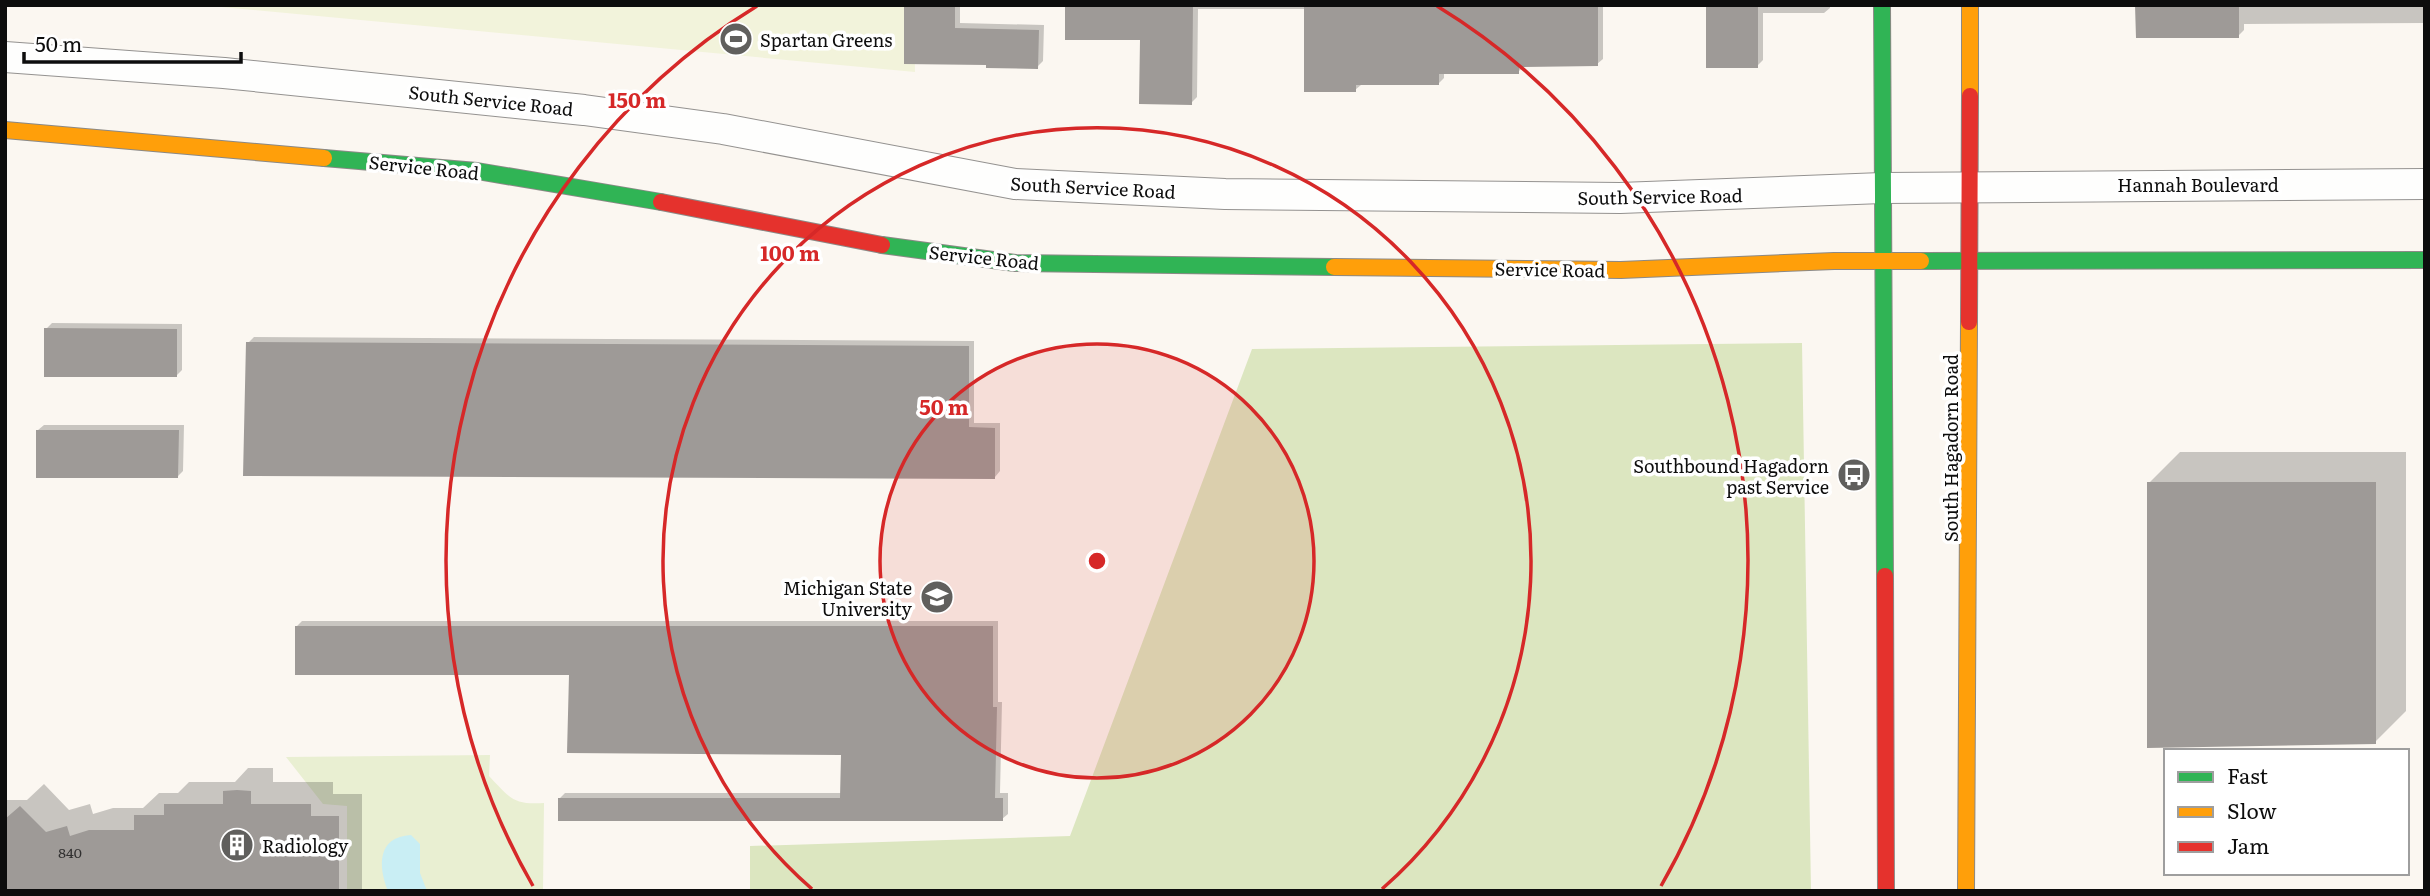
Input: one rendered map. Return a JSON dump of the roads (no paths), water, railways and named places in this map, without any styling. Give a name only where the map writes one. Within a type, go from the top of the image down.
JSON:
[{"type":"street","points":[[1882,5],[1886,891]]},
{"type":"street","name":"South Hagadorn Road","points":[[1966,891],[1970,5]]},
{"type":"street","name":"South Service Road","points":[[5,57],[224,74],[597,111],[723,129],[1015,184],[1225,194],[1620,198],[1970,187]]},
{"type":"street","name":"Service Road","points":[[5,130],[477,171],[688,207],[856,242],[1015,263],[1620,270],[1834,261],[1970,261]]},
{"type":"street","name":"Hannah Boulevard","points":[[1970,187],[2425,184]]},
{"type":"street","points":[[1970,261],[2425,260]]},
{"type":"water","points":[[411,835],[420,844],[420,873],[427,891],[388,891],[383,872],[383,854],[392,841]]},
{"type":"place","name":"Spartan Greens","points":[[736,39]]},
{"type":"place","name":"Southbound Hagadorn past Service","points":[[1854,475]]},
{"type":"place","name":"Michigan State University","points":[[937,597]]},
{"type":"place","name":"Radiology","points":[[237,845]]}]
